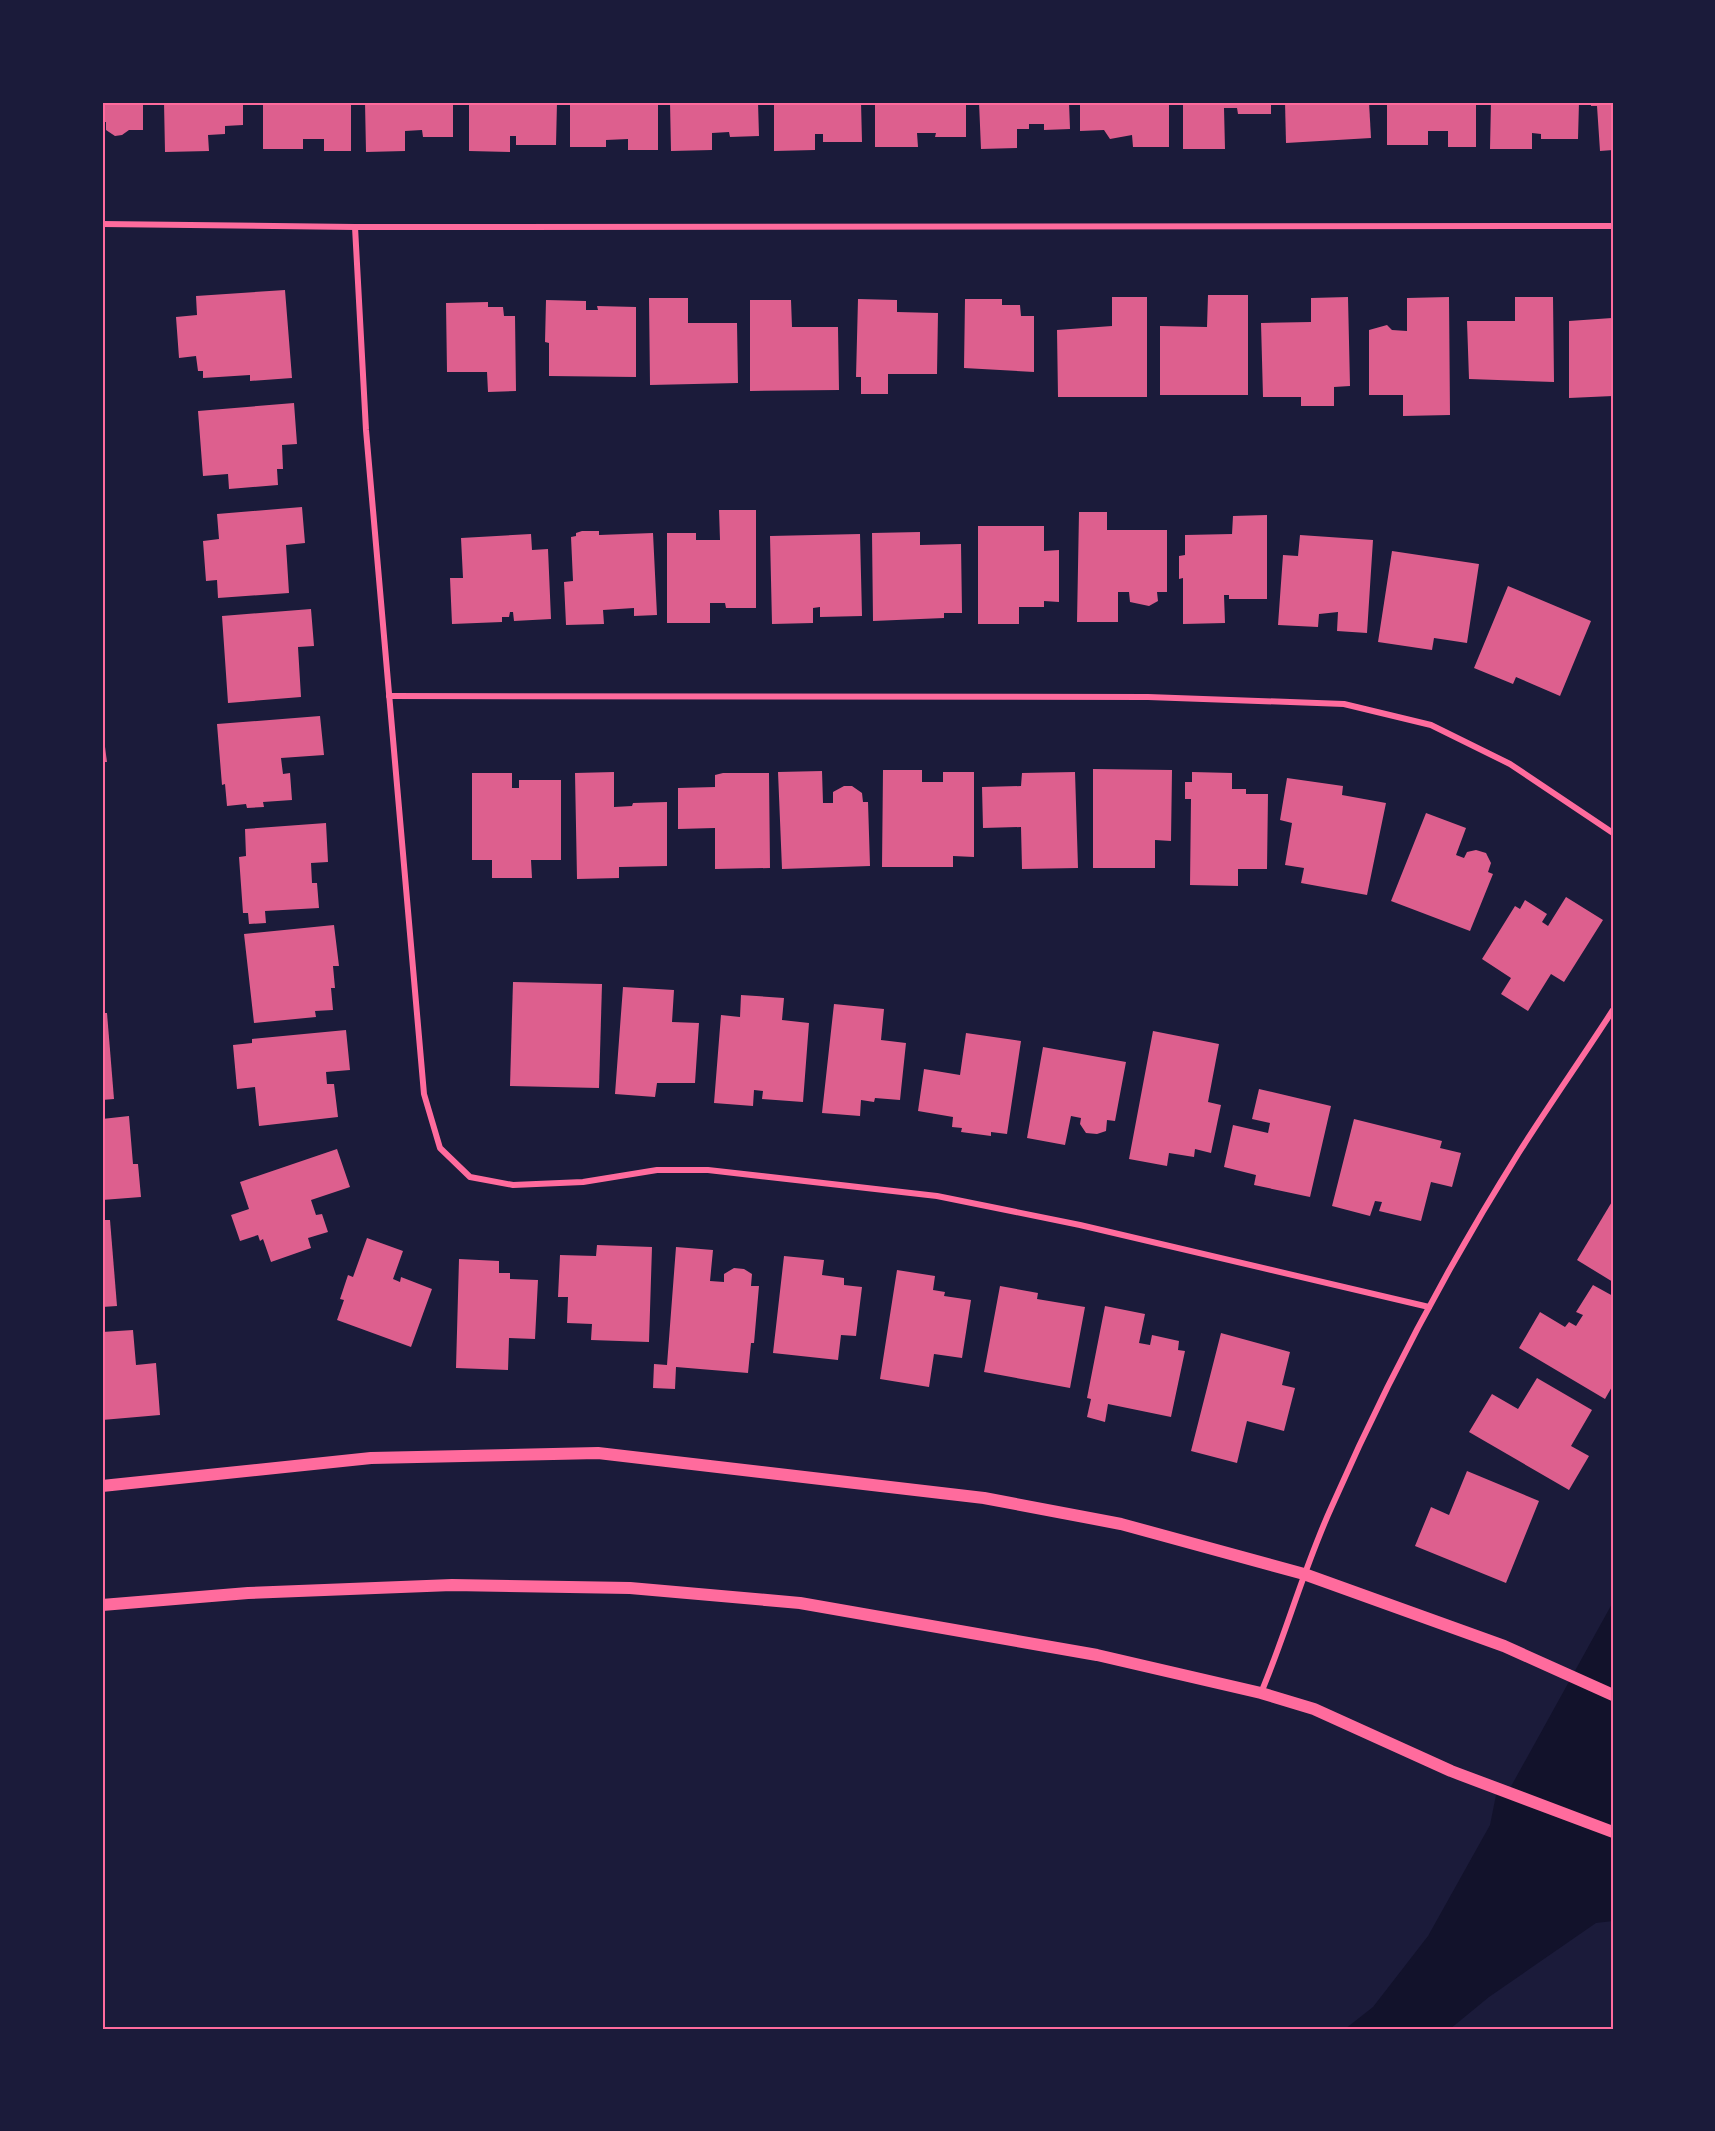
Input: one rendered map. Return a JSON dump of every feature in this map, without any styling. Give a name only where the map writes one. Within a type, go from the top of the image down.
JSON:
[{"type":"main road","points":[[102,1486],[371,1458],[597,1453],[984,1498],[1121,1524],[1304,1574],[1504,1646],[1613,1695]]},
{"type":"main road","points":[[102,1605],[248,1593],[452,1585],[630,1588],[800,1603],[1097,1655],[1261,1693],[1314,1709],[1451,1771],[1613,1832]]},
{"type":"street","points":[[102,224],[355,228],[1613,226]]},
{"type":"street","points":[[355,228],[366,430],[424,1094],[440,1148],[470,1177],[513,1185],[583,1182],[657,1170],[708,1170],[937,1196],[1080,1225],[1429,1307]]},
{"type":"street","points":[[389,696],[1148,697],[1344,704],[1431,725],[1510,764],[1613,833]]},
{"type":"street","points":[[1261,1693],[1280,1648],[1304,1574],[1332,1506],[1429,1307],[1518,1154],[1613,1010]]},
{"type":"shaded area","points":[[1613,1602],[1613,1921],[1596,1923],[1489,1997],[1450,2029],[1345,2029],[1373,2007],[1428,1936],[1490,1825],[1498,1785],[1509,1790]]},
{"type":"building","points":[[102,102],[143,102],[143,130],[129,130],[122,135],[115,136],[106,130],[106,122],[102,122]]},
{"type":"building","points":[[164,102],[243,102],[243,125],[225,126],[225,134],[208,135],[209,151],[165,152]]},
{"type":"building","points":[[263,102],[351,102],[351,151],[324,151],[324,139],[303,139],[303,149],[263,149]]},
{"type":"building","points":[[365,102],[453,102],[453,137],[423,137],[422,130],[405,131],[405,151],[366,152]]},
{"type":"building","points":[[469,102],[557,102],[556,145],[516,145],[516,136],[510,136],[510,152],[469,151]]},
{"type":"building","points":[[570,102],[658,102],[658,150],[628,150],[628,139],[606,140],[606,147],[570,147]]},
{"type":"building","points":[[670,102],[758,102],[759,136],[730,137],[729,132],[712,133],[712,150],[671,151]]},
{"type":"building","points":[[774,102],[861,102],[862,142],[823,142],[823,134],[815,134],[815,150],[774,151]]},
{"type":"building","points":[[875,102],[966,102],[966,137],[935,137],[936,133],[917,133],[918,147],[875,147]]},
{"type":"building","points":[[979,102],[1069,102],[1070,129],[1044,130],[1044,124],[1029,124],[1029,129],[1017,129],[1017,148],[981,149]]},
{"type":"building","points":[[1080,102],[1169,102],[1169,147],[1133,147],[1132,135],[1110,139],[1104,130],[1080,131]]},
{"type":"building","points":[[1183,102],[1271,102],[1271,114],[1238,114],[1237,108],[1224,108],[1225,149],[1183,149]]},
{"type":"building","points":[[1285,102],[1369,102],[1371,138],[1286,143]]},
{"type":"building","points":[[1387,102],[1476,102],[1476,147],[1448,147],[1448,131],[1428,131],[1428,145],[1387,145]]},
{"type":"building","points":[[1491,102],[1579,102],[1578,139],[1541,139],[1541,134],[1532,133],[1532,149],[1490,149]]},
{"type":"building","points":[[1591,102],[1613,102],[1613,150],[1600,151],[1597,106],[1591,106]]},
{"type":"building","points":[[285,290],[292,378],[250,381],[250,375],[203,378],[203,371],[198,371],[196,356],[179,358],[176,317],[197,315],[196,296]]},
{"type":"building","points":[[1208,295],[1248,295],[1248,395],[1160,395],[1160,326],[1207,327]]},
{"type":"building","points":[[1112,297],[1147,297],[1147,397],[1058,397],[1057,330],[1112,326]]},
{"type":"building","points":[[1348,297],[1350,386],[1334,387],[1334,406],[1301,406],[1301,397],[1263,397],[1261,323],[1311,322],[1311,298]]},
{"type":"building","points":[[1449,297],[1450,415],[1403,416],[1403,395],[1369,395],[1369,330],[1387,325],[1392,330],[1407,331],[1407,298]]},
{"type":"building","points":[[1515,297],[1553,297],[1554,382],[1469,379],[1467,321],[1515,321]]},
{"type":"building","points":[[649,298],[688,298],[688,323],[737,323],[738,383],[650,385]]},
{"type":"building","points":[[858,299],[897,300],[897,312],[938,313],[937,374],[888,374],[888,394],[861,394],[861,377],[856,377]]},
{"type":"building","points":[[965,299],[1002,299],[1002,305],[1020,305],[1021,316],[1034,316],[1034,372],[964,368]]},
{"type":"building","points":[[546,300],[586,301],[586,310],[598,310],[597,306],[636,307],[636,377],[549,376],[549,343],[545,342]]},
{"type":"building","points":[[750,300],[791,300],[792,327],[838,327],[839,390],[750,391]]},
{"type":"building","points":[[488,302],[488,307],[503,307],[504,316],[515,316],[516,391],[488,392],[487,372],[447,372],[446,303]]},
{"type":"building","points":[[1612,318],[1613,396],[1569,398],[1569,321]]},
{"type":"building","points":[[294,403],[297,444],[282,445],[283,469],[277,469],[278,485],[229,489],[228,474],[203,476],[198,411]]},
{"type":"building","points":[[302,507],[305,543],[286,545],[289,593],[218,598],[217,580],[206,581],[203,541],[219,539],[217,514]]},
{"type":"building","points":[[719,510],[756,510],[756,608],[726,608],[725,603],[710,603],[710,623],[667,623],[667,533],[696,533],[696,540],[720,540]]},
{"type":"building","points":[[1079,512],[1107,512],[1107,530],[1167,530],[1167,592],[1157,592],[1158,601],[1149,606],[1130,602],[1129,592],[1118,592],[1118,622],[1077,622]]},
{"type":"building","points":[[1267,515],[1267,599],[1229,599],[1229,595],[1224,595],[1225,623],[1183,624],[1183,578],[1179,579],[1179,556],[1185,555],[1185,535],[1232,534],[1233,516]]},
{"type":"building","points":[[978,526],[1044,526],[1044,551],[1059,550],[1059,602],[1044,601],[1044,607],[1019,607],[1019,624],[978,624]]},
{"type":"building","points":[[582,531],[599,531],[599,535],[653,533],[657,615],[634,616],[634,608],[603,610],[604,624],[566,625],[564,582],[573,581],[571,537]]},
{"type":"building","points":[[920,532],[920,545],[961,544],[962,613],[944,613],[944,618],[873,621],[872,533]]},
{"type":"building","points":[[531,534],[532,550],[548,549],[551,619],[514,621],[513,612],[510,612],[509,617],[502,617],[502,622],[452,624],[450,578],[463,578],[461,538]]},
{"type":"building","points":[[860,534],[862,616],[820,617],[820,607],[813,608],[813,623],[772,624],[770,536]]},
{"type":"building","points":[[1300,535],[1373,540],[1367,633],[1337,631],[1338,612],[1319,614],[1318,627],[1278,625],[1283,555],[1298,556]]},
{"type":"building","points":[[1392,551],[1479,564],[1467,643],[1434,638],[1432,650],[1378,642]]},
{"type":"building","points":[[1508,586],[1591,621],[1560,696],[1516,677],[1513,684],[1474,668]]},
{"type":"building","points":[[311,609],[314,646],[298,647],[301,697],[228,703],[222,616]]},
{"type":"building","points":[[320,716],[324,755],[281,758],[283,774],[290,773],[292,800],[263,802],[264,807],[247,808],[246,804],[227,806],[225,784],[222,785],[217,724]]},
{"type":"building","points":[[102,724],[107,762],[102,762]]},
{"type":"building","points":[[1093,769],[1172,770],[1171,841],[1155,840],[1155,868],[1093,868]]},
{"type":"building","points":[[883,770],[922,770],[922,782],[943,782],[943,772],[974,772],[974,857],[953,856],[953,867],[882,867]]},
{"type":"building","points":[[822,771],[823,803],[833,803],[833,792],[844,786],[852,786],[862,793],[863,802],[868,802],[870,866],[782,869],[778,772]]},
{"type":"building","points":[[614,772],[614,807],[632,806],[633,803],[667,802],[667,866],[619,867],[619,878],[577,879],[575,773]]},
{"type":"building","points":[[1075,772],[1078,868],[1022,869],[1021,827],[983,828],[982,787],[1021,786],[1022,773]]},
{"type":"building","points":[[1192,772],[1232,773],[1232,789],[1246,789],[1246,794],[1268,794],[1267,869],[1238,869],[1238,886],[1190,885],[1191,799],[1185,799],[1185,782],[1192,782]]},
{"type":"building","points":[[472,773],[512,773],[512,788],[519,788],[519,780],[561,780],[561,860],[531,860],[532,878],[492,878],[492,860],[472,860]]},
{"type":"building","points":[[769,773],[770,868],[715,869],[715,828],[678,829],[678,788],[715,787],[715,775]]},
{"type":"building","points":[[1287,778],[1343,786],[1342,795],[1386,803],[1367,895],[1301,883],[1304,868],[1285,865],[1292,823],[1280,820]]},
{"type":"building","points":[[1426,813],[1466,828],[1456,855],[1464,858],[1467,852],[1476,850],[1486,853],[1491,863],[1488,872],[1493,874],[1470,931],[1391,901]]},
{"type":"building","points":[[326,823],[328,862],[311,863],[312,883],[317,883],[319,908],[265,911],[266,923],[249,924],[248,913],[243,913],[239,857],[246,856],[245,829]]},
{"type":"building","points":[[1566,897],[1603,920],[1564,982],[1551,974],[1528,1011],[1501,994],[1511,978],[1482,959],[1515,906],[1520,909],[1525,900],[1547,914],[1542,922],[1548,926]]},
{"type":"building","points":[[334,925],[339,966],[333,966],[335,988],[331,988],[333,1010],[315,1011],[316,1017],[254,1023],[244,934]]},
{"type":"building","points":[[513,982],[602,984],[599,1088],[510,1086]]},
{"type":"building","points":[[623,987],[674,990],[672,1022],[699,1023],[695,1083],[657,1083],[655,1097],[615,1094]]},
{"type":"building","points":[[741,995],[784,998],[782,1020],[809,1023],[803,1102],[762,1099],[763,1091],[754,1090],[753,1106],[714,1103],[721,1015],[740,1017]]},
{"type":"building","points":[[834,1004],[884,1009],[881,1040],[906,1043],[900,1100],[875,1098],[874,1102],[861,1100],[860,1116],[822,1113]]},
{"type":"building","points":[[102,1013],[107,1013],[114,1099],[102,1100]]},
{"type":"building","points":[[346,1030],[350,1070],[326,1072],[327,1084],[334,1084],[338,1117],[259,1126],[255,1087],[237,1089],[233,1045],[252,1043],[252,1039]]},
{"type":"building","points":[[1153,1031],[1219,1044],[1208,1102],[1221,1105],[1211,1153],[1195,1149],[1194,1157],[1169,1153],[1167,1166],[1129,1159]]},
{"type":"building","points":[[966,1033],[1021,1041],[1007,1134],[991,1132],[991,1136],[961,1132],[962,1128],[952,1127],[953,1117],[918,1111],[924,1069],[960,1075]]},
{"type":"building","points":[[1043,1047],[1126,1062],[1115,1121],[1107,1120],[1106,1131],[1097,1134],[1086,1133],[1080,1124],[1081,1118],[1071,1116],[1065,1145],[1027,1138]]},
{"type":"building","points":[[1259,1089],[1331,1106],[1310,1197],[1254,1185],[1256,1175],[1224,1167],[1233,1125],[1268,1133],[1270,1123],[1252,1119]]},
{"type":"building","points":[[129,1116],[133,1164],[138,1164],[141,1197],[102,1200],[102,1119]]},
{"type":"building","points":[[1354,1119],[1442,1141],[1440,1148],[1461,1153],[1452,1187],[1431,1182],[1421,1221],[1379,1211],[1382,1202],[1375,1201],[1370,1216],[1332,1206]]},
{"type":"building","points":[[337,1149],[350,1187],[311,1200],[316,1215],[322,1214],[328,1232],[308,1238],[311,1248],[271,1262],[263,1239],[260,1241],[258,1235],[240,1241],[231,1215],[249,1209],[240,1182]]},
{"type":"building","points":[[1613,1200],[1613,1282],[1577,1260]]},
{"type":"building","points":[[102,1220],[110,1220],[117,1306],[102,1307]]},
{"type":"building","points":[[367,1238],[403,1251],[393,1279],[400,1282],[401,1277],[432,1289],[411,1347],[337,1320],[344,1300],[340,1299],[348,1275],[353,1277]]},
{"type":"building","points":[[597,1245],[652,1247],[649,1342],[591,1340],[592,1324],[567,1323],[568,1297],[558,1297],[560,1255],[596,1256]]},
{"type":"building","points":[[676,1247],[713,1250],[710,1281],[724,1282],[724,1274],[734,1268],[744,1269],[752,1274],[751,1286],[759,1286],[754,1343],[751,1343],[748,1373],[676,1367],[675,1389],[653,1388],[654,1364],[667,1365]]},
{"type":"building","points":[[784,1256],[824,1260],[822,1275],[844,1278],[844,1285],[862,1287],[856,1336],[841,1335],[838,1360],[773,1353]]},
{"type":"building","points":[[459,1259],[499,1261],[499,1273],[510,1273],[510,1279],[538,1280],[535,1339],[509,1338],[508,1370],[456,1368]]},
{"type":"building","points":[[897,1270],[935,1276],[933,1290],[945,1292],[944,1296],[971,1300],[962,1358],[934,1354],[929,1387],[880,1379]]},
{"type":"building","points":[[1593,1285],[1613,1296],[1613,1385],[1605,1399],[1519,1348],[1540,1312],[1565,1327],[1569,1322],[1576,1326],[1583,1315],[1576,1312]]},
{"type":"building","points":[[1000,1286],[1038,1293],[1037,1299],[1085,1307],[1070,1388],[984,1372]]},
{"type":"building","points":[[1105,1306],[1145,1314],[1139,1343],[1150,1345],[1152,1335],[1179,1341],[1178,1350],[1185,1351],[1171,1417],[1108,1404],[1105,1422],[1087,1417],[1091,1399],[1087,1398]]},
{"type":"building","points":[[133,1330],[136,1365],[156,1363],[160,1415],[102,1420],[102,1332]]},
{"type":"building","points":[[1221,1333],[1290,1352],[1282,1385],[1295,1388],[1284,1431],[1247,1421],[1237,1463],[1191,1451]]},
{"type":"building","points":[[1537,1378],[1592,1410],[1571,1446],[1589,1456],[1569,1490],[1469,1432],[1492,1394],[1518,1409]]},
{"type":"building","points":[[1467,1471],[1539,1501],[1506,1583],[1415,1546],[1431,1507],[1449,1515]]}]
